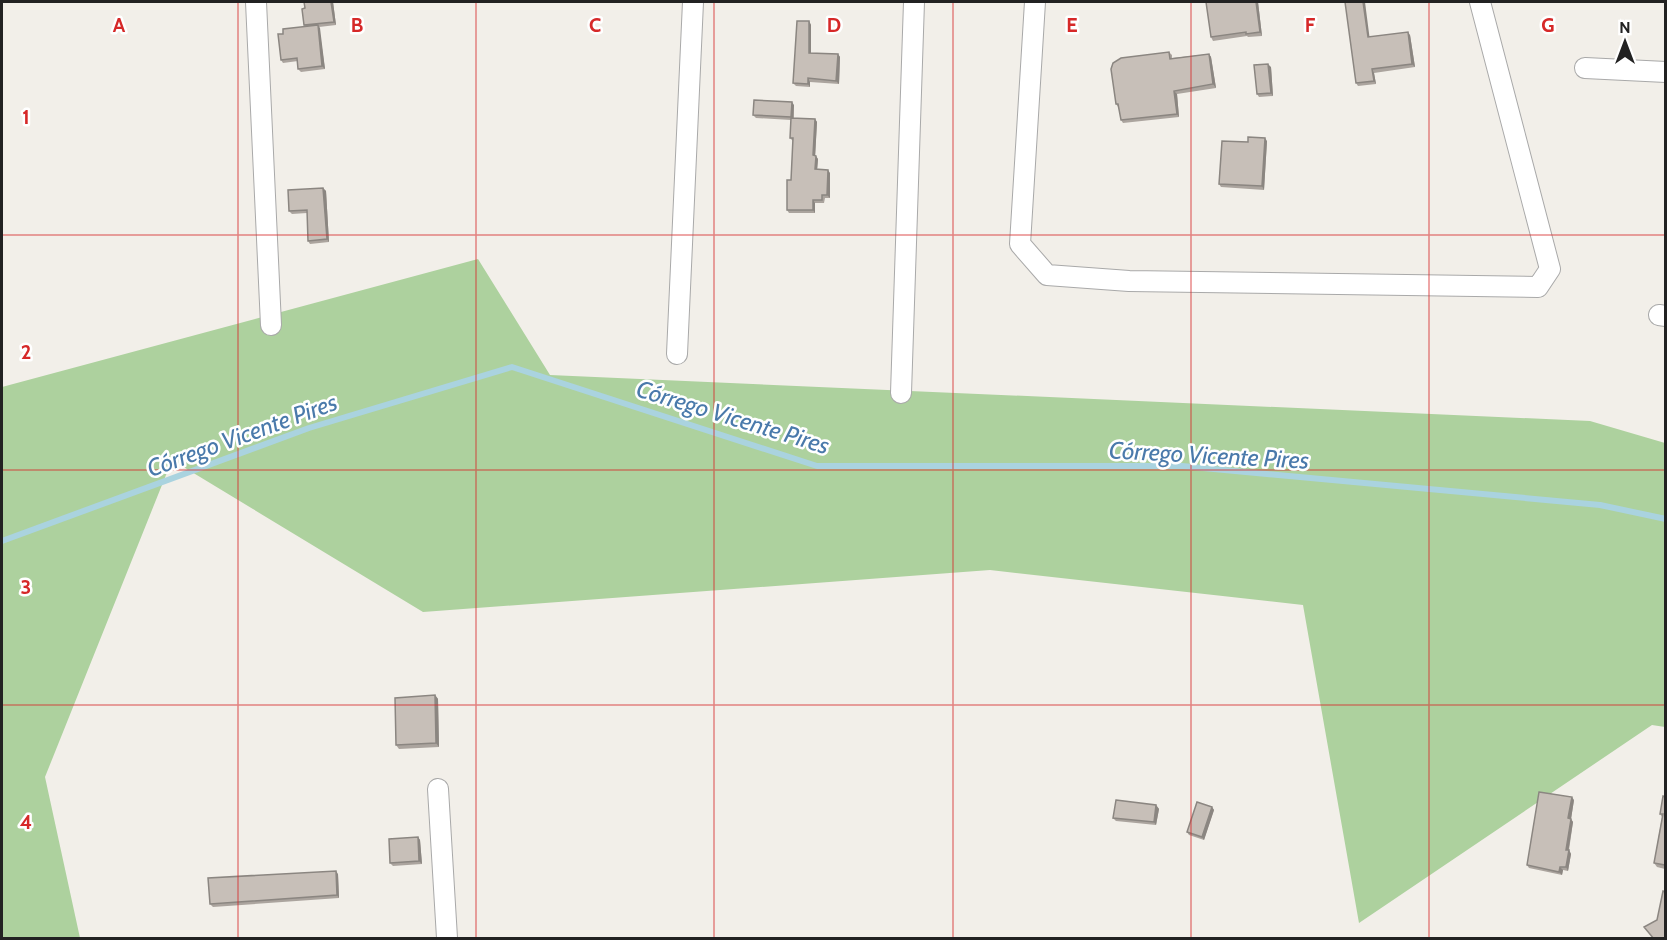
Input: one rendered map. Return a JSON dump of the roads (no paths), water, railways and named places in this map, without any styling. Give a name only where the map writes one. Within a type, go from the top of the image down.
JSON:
[{"type":"street","points":[[256,2],[271,325]]},
{"type":"street","points":[[677,354],[693,2]]},
{"type":"street","points":[[901,393],[914,2]]},
{"type":"street","points":[[1035,2],[1020,244],[1047,275],[1129,281],[1538,287],[1550,269],[1480,2]]},
{"type":"street","points":[[1585,68],[1665,72]]},
{"type":"street","points":[[438,789],[447,939]]},
{"type":"waterway","name":"Córrego Vicente Pires","points":[[2,541],[309,428],[512,367],[817,466],[1182,466],[1600,505],[1666,519]]}]
